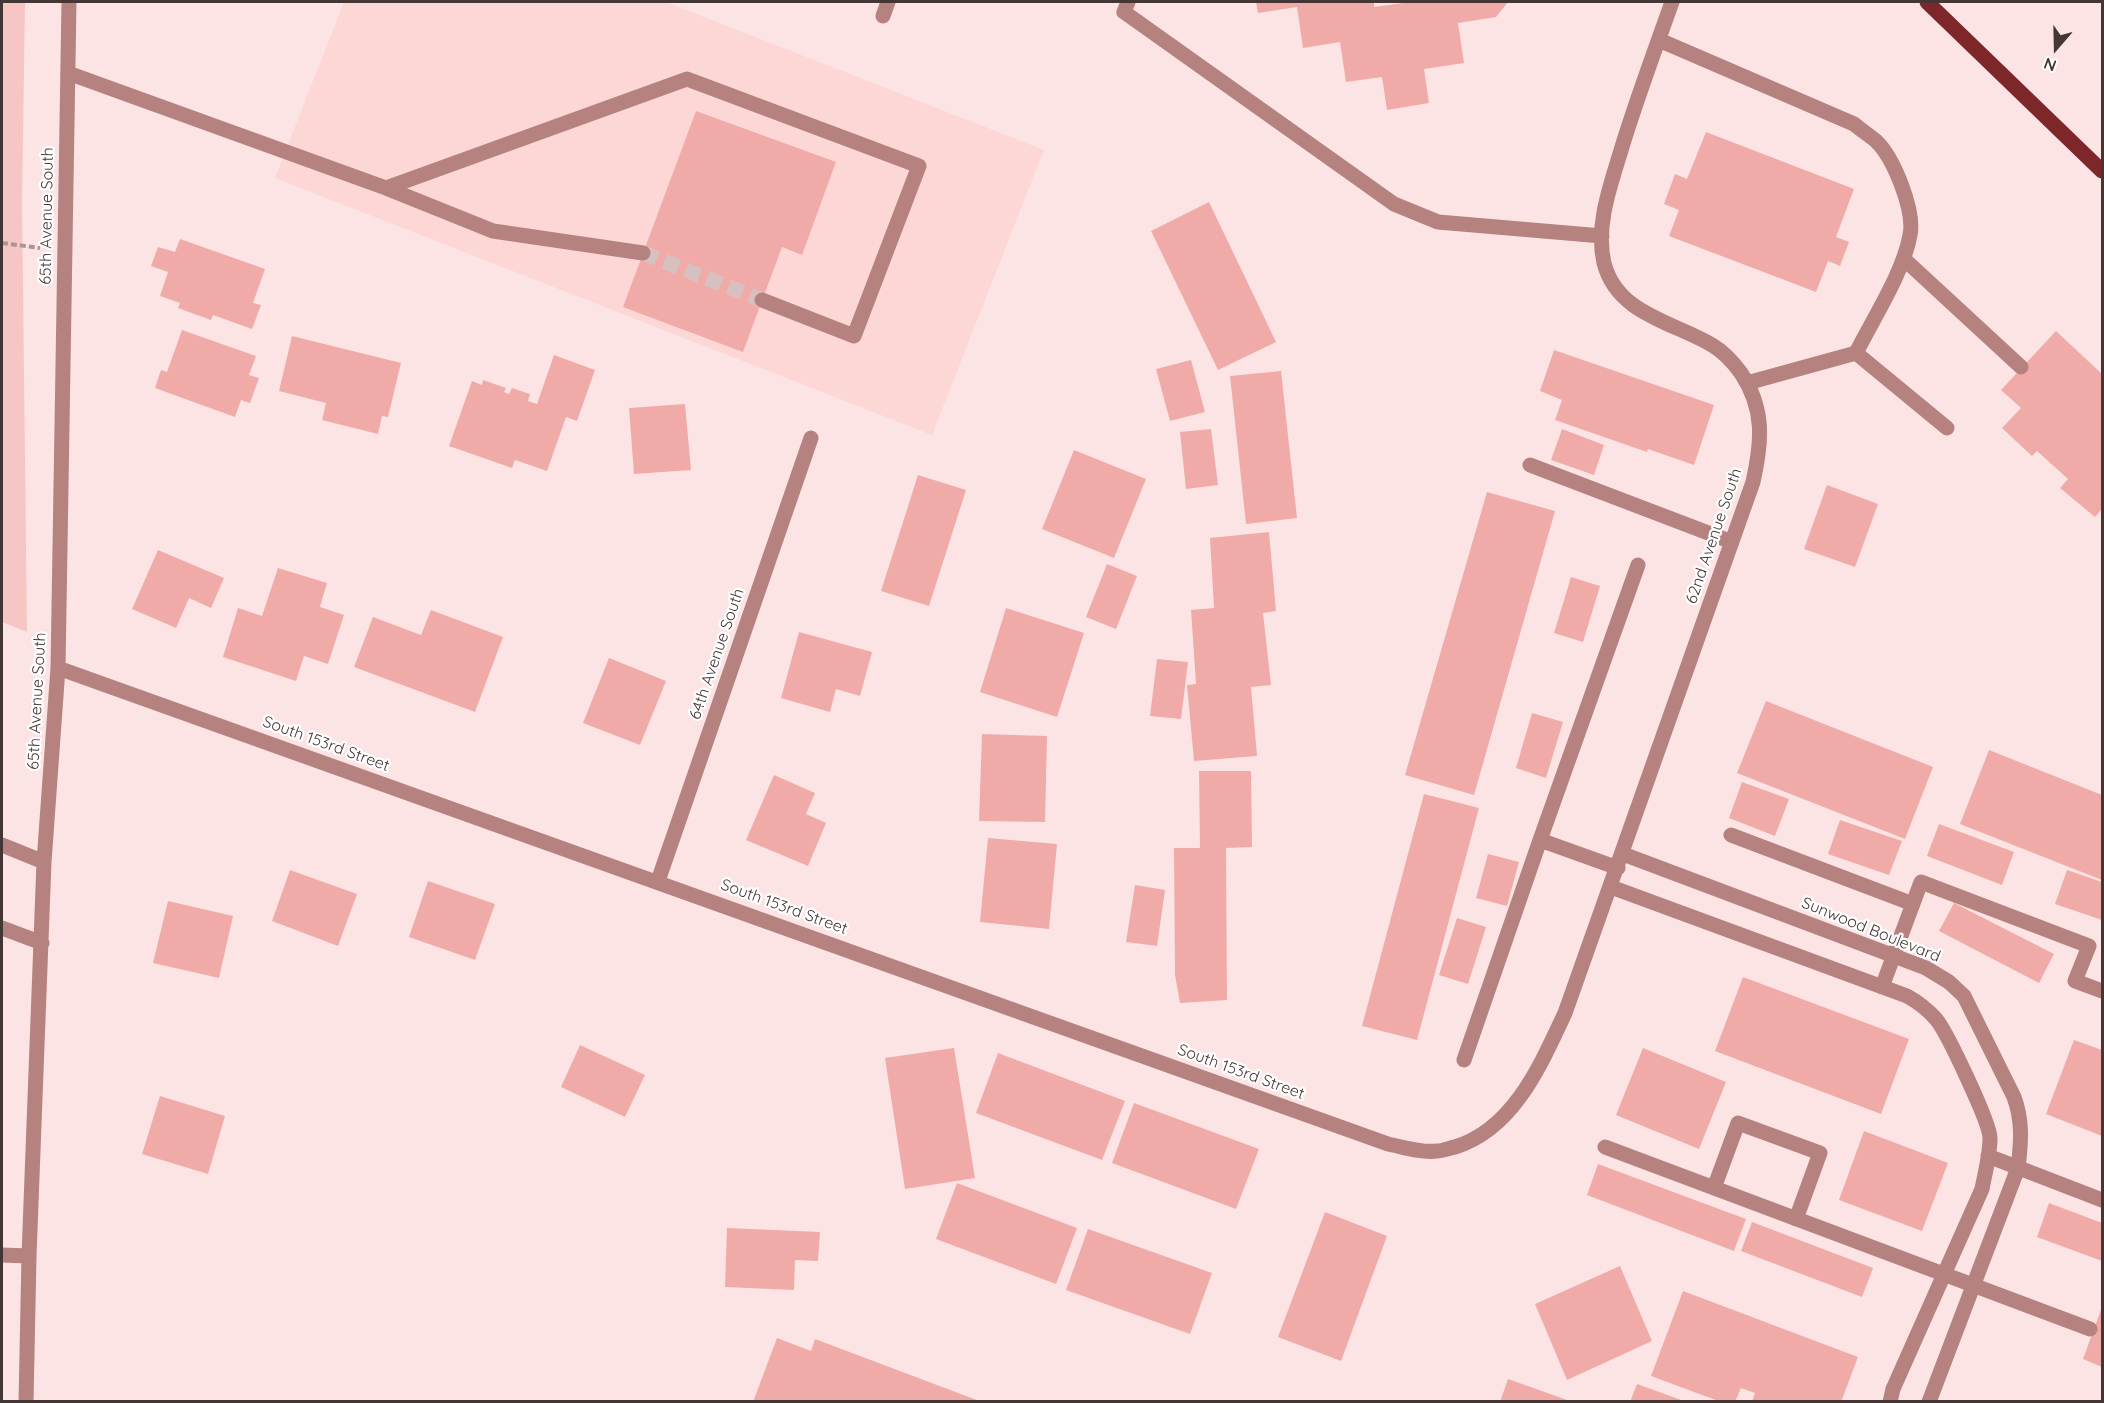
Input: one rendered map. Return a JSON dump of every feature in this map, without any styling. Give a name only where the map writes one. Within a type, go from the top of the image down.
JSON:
[{"type":"main road","points":[[1927,2],[2103,171]]},
{"type":"street","name":"65th Avenue South","points":[[26,1401],[45,862],[58,668],[69,2]]},
{"type":"street","points":[[883,16],[888,2]]},
{"type":"street","points":[[1128,2],[1124,12],[1394,204],[1438,222],[1602,236]]},
{"type":"street","name":"62nd Avenue South","points":[[1495,1124],[1524,1093],[1545,1057],[1565,1013],[1753,482],[1759,454],[1760,429],[1757,404],[1747,383],[1731,359],[1712,345],[1630,305],[1607,273],[1602,236],[1604,213],[1614,173],[1672,2]]},
{"type":"street","points":[[1659,40],[1854,124],[1878,143],[1898,177],[1909,207],[1911,233],[1904,259],[1856,353],[1747,383]]},
{"type":"street","points":[[68,74],[387,188],[494,231],[643,253]]},
{"type":"street","points":[[387,188],[687,79],[919,166],[854,336],[762,300]]},
{"type":"street","points":[[1904,259],[2021,367]]},
{"type":"street","points":[[1856,353],[1947,428]]},
{"type":"street","name":"64th Avenue South","points":[[658,881],[811,438]]},
{"type":"street","points":[[1530,465],[1732,542]]},
{"type":"street","points":[[1464,1060],[1638,565]]},
{"type":"street","name":"South 153rd Street","points":[[58,668],[1388,1144],[1438,1152],[1470,1142],[1495,1124]]},
{"type":"street","points":[[1731,835],[1913,904]]},
{"type":"street","name":"Sunwood Boulevard","points":[[1540,840],[1620,861],[1926,968],[1949,982],[1964,996],[2020,1113],[2021,1140],[2018,1168],[1929,1401]]},
{"type":"street","points":[[2,845],[45,862]]},
{"type":"street","points":[[1881,987],[1921,882],[2089,946],[2075,981],[2103,992]]},
{"type":"street","points":[[1611,887],[1907,996],[1919,1003],[1938,1020],[1983,1111],[1990,1136],[1988,1156],[1982,1189],[1893,1389],[1890,1401]]},
{"type":"street","points":[[2,928],[42,944]]},
{"type":"street","points":[[1714,1188],[1738,1123],[1820,1154],[1796,1219]]},
{"type":"street","points":[[1605,1147],[2090,1329]]},
{"type":"street","points":[[1988,1156],[2103,1200]]},
{"type":"street","points":[[2,1255],[30,1256]]},
{"type":"path","points":[[2,243],[64,252]]},
{"type":"shaded area","points":[[2,2],[25,2],[22,203],[27,632],[2,622]]},
{"type":"shaded area","points":[[344,2],[666,2],[1044,150],[932,435],[275,178]]},
{"type":"building","points":[[1256,2],[1374,2],[1374,7],[1410,2],[1508,2],[1496,17],[1458,23],[1464,63],[1424,69],[1429,103],[1387,110],[1382,77],[1346,82],[1340,42],[1303,48],[1297,7],[1258,13]]},
{"type":"building","points":[[696,111],[836,162],[802,255],[782,247],[743,352],[623,307]]},
{"type":"building","points":[[1706,132],[1854,189],[1836,237],[1849,242],[1840,266],[1828,261],[1816,292],[1669,236],[1679,210],[1664,204],[1675,174],[1687,179]]},
{"type":"building","points":[[1209,202],[1276,342],[1218,370],[1151,231]]},
{"type":"building","points":[[180,239],[265,269],[253,303],[261,305],[252,329],[213,315],[211,320],[178,308],[180,303],[160,296],[168,272],[151,266],[158,247],[175,252]]},
{"type":"building","points":[[182,330],[256,356],[249,375],[259,378],[250,403],[241,400],[235,417],[155,388],[161,370],[167,372]]},
{"type":"building","points":[[2056,331],[2102,374],[2102,509],[2095,517],[2060,488],[2068,479],[2037,451],[2032,456],[2002,428],[2021,408],[2001,390]]},
{"type":"building","points":[[292,336],[401,363],[388,417],[382,416],[378,434],[322,420],[326,403],[279,391]]},
{"type":"building","points":[[1554,350],[1714,405],[1694,465],[1648,449],[1647,452],[1555,420],[1562,400],[1540,391]]},
{"type":"building","points":[[554,355],[595,370],[577,421],[566,417],[547,471],[515,460],[512,468],[449,446],[472,381],[482,385],[483,380],[506,388],[504,392],[509,394],[512,388],[530,394],[528,401],[537,404]]},
{"type":"building","points":[[1191,360],[1205,412],[1170,421],[1156,369]]},
{"type":"building","points":[[1281,371],[1297,518],[1246,524],[1230,376]]},
{"type":"building","points":[[685,404],[691,470],[634,474],[629,408]]},
{"type":"building","points":[[1211,429],[1218,485],[1186,489],[1180,432]]},
{"type":"building","points":[[1562,429],[1604,445],[1594,475],[1551,460]]},
{"type":"building","points":[[1074,450],[1146,479],[1114,558],[1042,529]]},
{"type":"building","points":[[918,475],[966,490],[929,606],[881,591]]},
{"type":"building","points":[[1827,485],[1878,504],[1855,567],[1804,549]]},
{"type":"building","points":[[1487,492],[1555,511],[1474,795],[1405,775]]},
{"type":"building","points":[[1269,532],[1276,611],[1263,613],[1271,685],[1251,687],[1257,756],[1194,761],[1187,685],[1196,684],[1191,610],[1214,608],[1210,538]]},
{"type":"building","points":[[158,550],[224,578],[211,608],[189,598],[176,628],[132,609]]},
{"type":"building","points":[[1107,564],[1137,576],[1116,629],[1086,617]]},
{"type":"building","points":[[278,568],[327,583],[320,607],[344,615],[328,664],[304,656],[296,681],[223,657],[238,608],[262,616]]},
{"type":"building","points":[[1571,577],[1600,586],[1583,642],[1554,633]]},
{"type":"building","points":[[1006,608],[1084,633],[1057,717],[980,692]]},
{"type":"building","points":[[431,610],[503,637],[475,712],[354,667],[373,617],[421,635]]},
{"type":"building","points":[[799,632],[872,652],[860,696],[836,689],[830,712],[781,698]]},
{"type":"building","points":[[609,658],[666,681],[640,745],[583,723]]},
{"type":"building","points":[[1157,659],[1188,662],[1181,719],[1150,716]]},
{"type":"building","points":[[1766,701],[1933,767],[1905,839],[1737,773]]},
{"type":"building","points":[[1532,713],[1563,722],[1546,778],[1516,768]]},
{"type":"building","points":[[982,734],[1047,736],[1045,822],[979,821]]},
{"type":"building","points":[[1989,750],[2102,795],[2102,880],[1960,824]]},
{"type":"building","points":[[1199,771],[1251,771],[1252,847],[1226,848],[1227,1000],[1180,1003],[1175,975],[1174,848],[1200,848]]},
{"type":"building","points":[[774,775],[815,793],[806,814],[826,823],[808,866],[746,840]]},
{"type":"building","points":[[1742,782],[1789,799],[1775,836],[1729,818]]},
{"type":"building","points":[[1424,794],[1479,808],[1417,1040],[1362,1026]]},
{"type":"building","points":[[1840,820],[1902,841],[1889,875],[1828,854]]},
{"type":"building","points":[[1939,824],[2014,852],[2002,885],[1927,856]]},
{"type":"building","points":[[988,838],[1057,844],[1049,929],[980,922]]},
{"type":"building","points":[[1488,854],[1519,862],[1507,906],[1476,898]]},
{"type":"building","points":[[290,870],[357,894],[338,946],[272,921]]},
{"type":"building","points":[[2067,870],[2102,882],[2102,920],[2055,904]]},
{"type":"building","points":[[428,881],[495,904],[475,960],[409,937]]},
{"type":"building","points":[[1135,885],[1165,890],[1157,946],[1126,942]]},
{"type":"building","points":[[168,901],[233,916],[219,978],[153,963]]},
{"type":"building","points":[[1954,903],[2054,954],[2039,983],[1939,931]]},
{"type":"building","points":[[1457,918],[1486,927],[1468,984],[1439,975]]},
{"type":"building","points":[[1743,977],[1909,1039],[1881,1114],[1715,1051]]},
{"type":"building","points":[[2074,1040],[2102,1050],[2102,1136],[2046,1114]]},
{"type":"building","points":[[580,1045],[645,1075],[625,1117],[561,1087]]},
{"type":"building","points":[[954,1048],[975,1178],[905,1189],[885,1058]]},
{"type":"building","points":[[1643,1048],[1726,1082],[1699,1149],[1616,1115]]},
{"type":"building","points":[[998,1053],[1125,1101],[1102,1160],[976,1113]]},
{"type":"building","points":[[160,1096],[225,1116],[208,1174],[142,1154]]},
{"type":"building","points":[[1134,1103],[1259,1149],[1236,1209],[1112,1163]]},
{"type":"building","points":[[1864,1131],[1948,1163],[1922,1231],[1839,1200]]},
{"type":"building","points":[[1598,1164],[1746,1219],[1734,1251],[1587,1195]]},
{"type":"building","points":[[957,1183],[1077,1228],[1056,1284],[936,1239]]},
{"type":"building","points":[[2049,1203],[2102,1223],[2102,1261],[2037,1237]]},
{"type":"building","points":[[1325,1212],[1387,1236],[1341,1361],[1278,1337]]},
{"type":"building","points":[[1752,1222],[1873,1268],[1862,1297],[1741,1251]]},
{"type":"building","points":[[727,1228],[820,1232],[818,1261],[795,1260],[794,1290],[725,1287]]},
{"type":"building","points":[[1088,1229],[1212,1273],[1190,1334],[1066,1290]]},
{"type":"building","points":[[1620,1266],[1652,1341],[1567,1380],[1535,1304]]},
{"type":"building","points":[[1683,1291],[1858,1357],[1841,1402],[1752,1402],[1755,1393],[1741,1388],[1735,1402],[1721,1402],[1651,1376]]},
{"type":"building","points":[[2102,1307],[2102,1367],[2083,1359]]},
{"type":"building","points":[[777,1338],[811,1351],[815,1339],[982,1402],[753,1402]]},
{"type":"building","points":[[1508,1379],[1570,1401],[1570,1402],[1500,1402]]},
{"type":"building","points":[[1637,1384],[1684,1401],[1684,1402],[1630,1402]]},
{"type":"tunnel","points":[[643,253],[762,300]]}]
